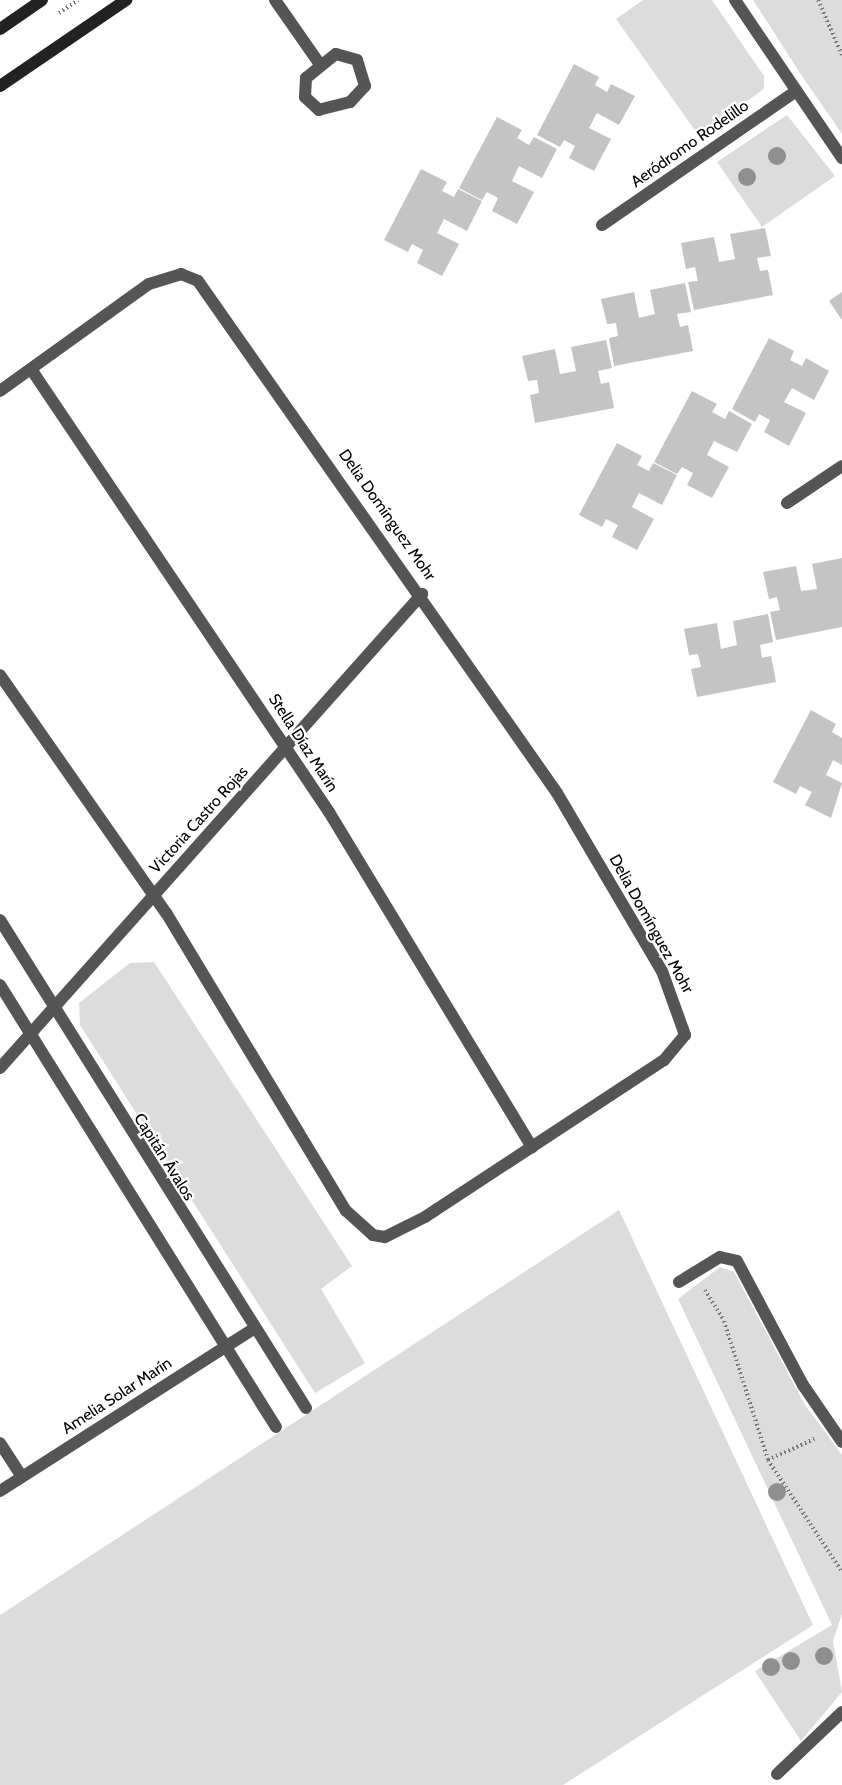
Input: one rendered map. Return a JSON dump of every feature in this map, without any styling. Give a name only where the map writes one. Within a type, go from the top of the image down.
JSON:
[{"type":"main road","points":[[0,29],[42,0]]},
{"type":"main road","points":[[0,86],[126,0]]},
{"type":"street","points":[[276,0],[319,63]]},
{"type":"street","points":[[735,0],[842,158]]},
{"type":"street","points":[[348,55],[364,68],[365,86],[350,102],[319,110],[308,103],[304,87],[319,63],[348,55]]},
{"type":"street","name":"Aeródromo Rodelillo","points":[[602,225],[796,91]]},
{"type":"street","name":"Delia Domínguez Mohr","points":[[0,391],[149,284],[181,274],[198,281],[422,594],[557,793],[662,970],[684,1020],[685,1035],[664,1060],[401,1231],[385,1237],[358,1226],[153,895],[0,675]]},
{"type":"street","name":"Stella Díaz Marín","points":[[31,369],[286,748],[532,1147]]},
{"type":"street","points":[[787,503],[842,466]]},
{"type":"street","name":"Victoria Castro Rojas","points":[[0,1068],[422,594]]},
{"type":"street","name":"Capitán Ávalos","points":[[0,920],[253,1329],[306,1408]]},
{"type":"street","points":[[0,985],[222,1348],[276,1427]]},
{"type":"street","points":[[679,1282],[720,1257],[737,1261],[832,1431],[842,1442]]},
{"type":"street","name":"Amelia Solar Marín","points":[[0,1491],[253,1329]]},
{"type":"street","points":[[0,1443],[22,1477]]},
{"type":"street","points":[[777,1774],[842,1712]]},
{"type":"path","points":[[818,0],[842,55]]},
{"type":"path","points":[[693,1272],[724,1321],[768,1460],[842,1572]]},
{"type":"path","points":[[768,1460],[832,1431]]},
{"type":"shaded area","points":[[643,0],[712,0],[764,76],[764,89],[699,136],[616,19]]},
{"type":"shaded area","points":[[753,0],[842,0],[842,134],[802,76]]},
{"type":"shaded area","points":[[787,115],[835,176],[762,227],[717,162]]},
{"type":"shaded area","points":[[154,962],[352,1266],[321,1289],[365,1363],[315,1393],[80,1025],[79,1003],[130,963]]},
{"type":"shaded area","points":[[619,1210],[813,1625],[563,1785],[0,1785],[0,1615]]},
{"type":"shaded area","points":[[720,1267],[734,1272],[805,1405],[842,1455],[842,1614],[833,1641],[842,1692],[801,1741],[755,1671],[832,1625],[678,1299]]},
{"type":"building","points":[[574,64],[599,77],[595,85],[607,92],[611,84],[635,96],[619,125],[597,113],[589,128],[611,139],[594,171],[569,158],[575,146],[564,140],[560,147],[537,135]]},
{"type":"building","points":[[497,117],[522,130],[517,138],[529,145],[534,137],[557,149],[542,178],[519,166],[512,181],[534,192],[517,224],[492,211],[498,198],[487,192],[482,200],[459,188]]},
{"type":"building","points":[[421,169],[447,182],[442,191],[454,197],[458,189],[482,201],[467,231],[444,219],[437,233],[459,244],[442,276],[417,263],[423,250],[412,244],[408,252],[384,240]]},
{"type":"building","points":[[765,228],[771,256],[757,258],[760,271],[768,270],[773,295],[694,310],[688,282],[698,281],[695,267],[686,269],[681,243],[714,237],[719,262],[735,259],[730,234]]},
{"type":"building","points":[[685,283],[691,312],[677,314],[680,327],[688,325],[693,351],[614,366],[609,338],[618,336],[616,323],[607,324],[601,299],[634,292],[639,318],[655,314],[650,290]]},
{"type":"building","points":[[842,292],[842,320],[829,301]]},
{"type":"building","points":[[769,338],[794,351],[790,360],[802,366],[806,358],[829,371],[814,400],[792,388],[784,402],[806,413],[789,446],[764,432],[770,420],[759,414],[755,422],[732,409]]},
{"type":"building","points":[[606,340],[612,368],[598,371],[601,384],[609,382],[614,408],[535,423],[530,395],[539,393],[537,380],[528,381],[522,356],[555,349],[560,374],[576,371],[571,347]]},
{"type":"building","points":[[692,391],[717,404],[712,412],[725,419],[729,411],[752,424],[737,452],[714,441],[707,455],[729,467],[712,498],[687,485],[693,473],[682,467],[677,474],[654,462]]},
{"type":"building","points":[[617,443],[642,456],[637,465],[649,471],[653,463],[677,475],[662,505],[639,493],[632,507],[654,519],[637,550],[612,537],[618,525],[606,519],[602,527],[579,515]]},
{"type":"building","points":[[842,558],[842,627],[776,640],[770,612],[780,610],[777,597],[769,599],[763,572],[796,566],[801,591],[817,589],[812,564]]},
{"type":"building","points":[[768,614],[773,642],[760,645],[762,658],[771,656],[776,682],[697,697],[691,669],[701,667],[698,654],[689,655],[684,629],[717,623],[721,649],[737,645],[733,621]]},
{"type":"building","points":[[811,710],[836,724],[832,732],[842,738],[842,765],[833,760],[826,775],[842,783],[831,818],[805,805],[812,792],[800,786],[796,794],[773,782]]}]
